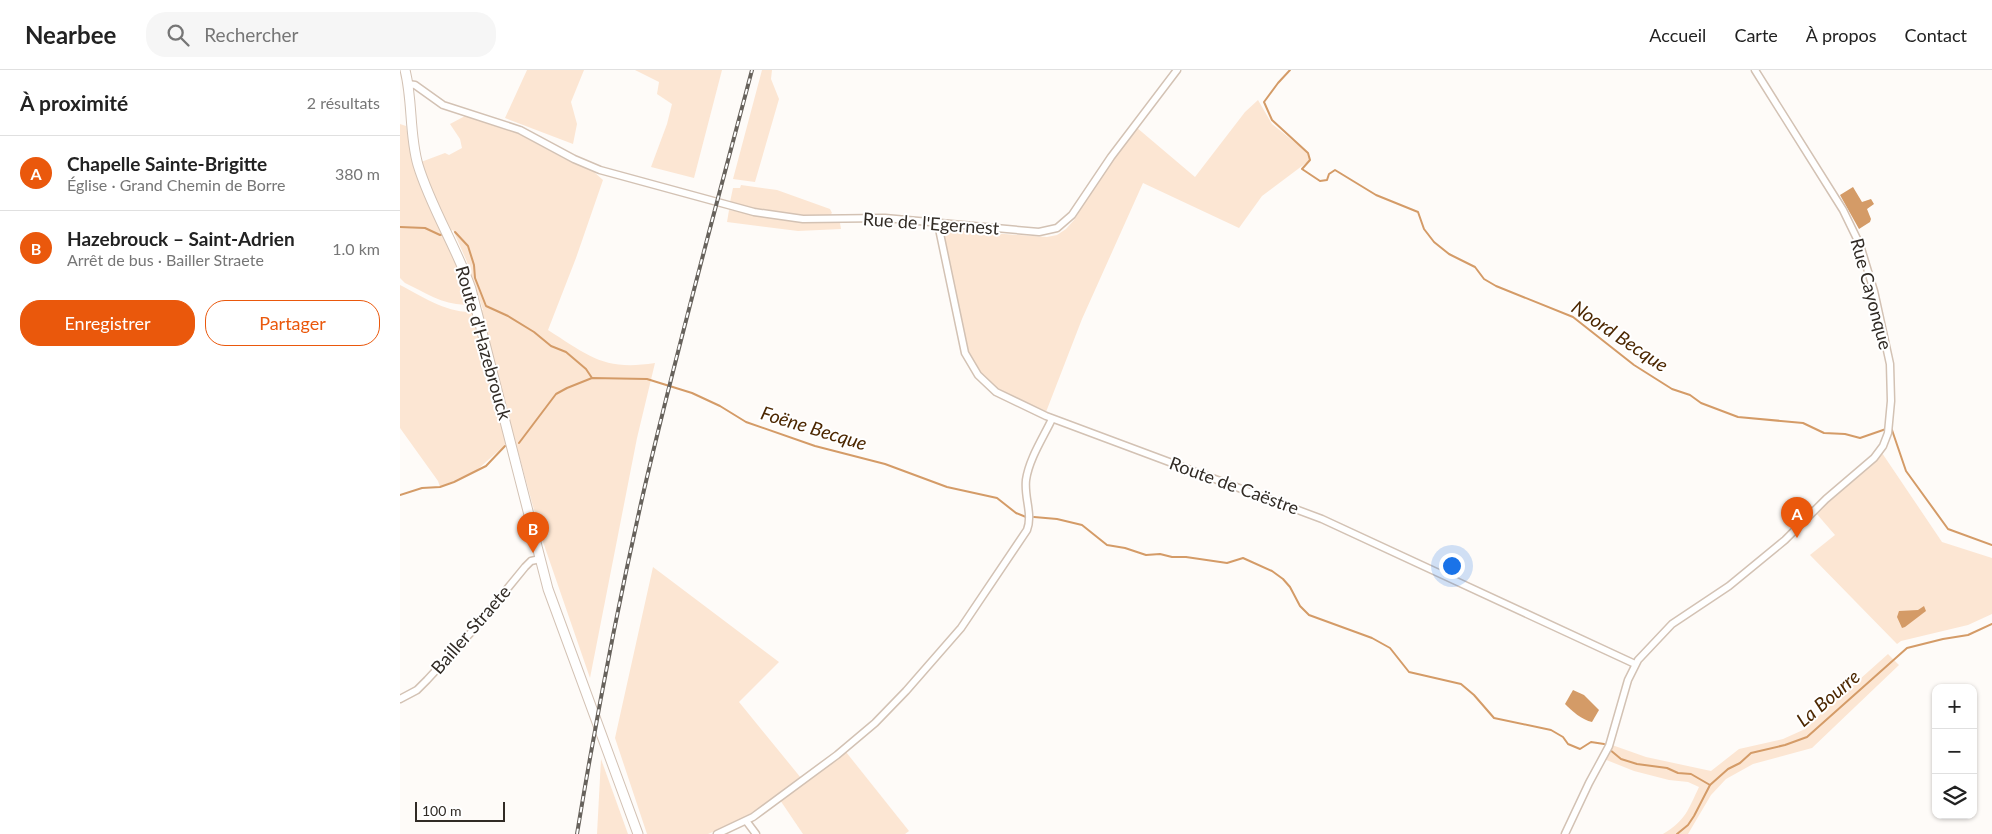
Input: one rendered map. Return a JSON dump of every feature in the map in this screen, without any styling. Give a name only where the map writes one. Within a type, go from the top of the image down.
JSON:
[{"type":"main road","name":"Route d'Hazebrouck","points":[[405,70],[413,140],[418,165],[427,190],[454,244],[471,288],[540,559],[561,627],[638,834]]},
{"type":"street","name":"Rue de l'Egernest","points":[[408,84],[415,85],[444,104],[520,130],[574,159],[611,173],[766,214],[809,219],[885,218],[1039,232],[1060,226],[1075,211],[1111,157],[1177,70]]},
{"type":"street","name":"Rue Cayonque","points":[[1635,664],[1672,624],[1753,567],[1866,466],[1880,450],[1889,426],[1892,395],[1890,364],[1874,291],[1860,245],[1840,204],[1755,70]]},
{"type":"street","name":"Route de Caëstre","points":[[938,224],[962,342],[972,366],[982,380],[996,392],[1052,419],[1313,516],[1635,664]]},
{"type":"street","points":[[717,834],[747,822],[837,755],[875,723],[906,691],[970,616],[1027,530],[1030,517],[1026,489],[1027,476],[1052,419]]},
{"type":"street","name":"Bailler Straete","points":[[400,699],[417,690],[427,680],[476,627],[525,567],[531,562],[540,559]]},
{"type":"street","points":[[1565,834],[1609,746],[1628,680],[1635,664]]},
{"type":"street","points":[[747,822],[756,834]]},
{"type":"shaded area","points":[[527,70],[584,70],[571,102],[577,124],[573,144],[505,118]]},
{"type":"shaded area","points":[[635,70],[722,70],[694,178],[651,167],[667,124],[672,104],[657,94],[659,82]]},
{"type":"shaded area","points":[[762,70],[772,70],[771,79],[779,99],[755,182],[733,179]]},
{"type":"shaded area","points":[[1258,100],[1272,124],[1308,153],[1310,160],[1262,196],[1239,228],[1143,183],[1082,319],[1046,412],[1021,402],[989,381],[972,361],[967,348],[944,234],[950,230],[1047,237],[1057,235],[1074,220],[1106,169],[1136,127],[1195,177],[1245,112]]},
{"type":"shaded area","points":[[465,116],[517,133],[563,158],[594,172],[603,180],[576,258],[548,330],[586,354],[610,363],[637,365],[655,363],[637,438],[590,678],[542,539],[514,437],[477,470],[440,487],[438,481],[400,428],[400,285],[430,301],[451,309],[472,312],[483,310],[467,262],[453,230],[444,234],[463,277],[472,304],[454,304],[437,299],[405,283],[400,278],[400,124],[406,126],[413,165],[445,153],[449,155],[462,148],[460,139],[450,124]]},
{"type":"shaded area","points":[[741,185],[777,190],[830,209],[832,213],[828,217],[791,215],[730,202],[733,188],[740,188]]},
{"type":"shaded area","points":[[1853,187],[1862,202],[1871,199],[1874,204],[1867,209],[1871,219],[1870,222],[1859,229],[1840,195]]},
{"type":"shaded area","points":[[729,210],[785,220],[840,223],[841,229],[798,231],[727,222]]},
{"type":"shaded area","points":[[1882,453],[1942,542],[1992,558],[1992,614],[1968,625],[1901,641],[1897,644],[1810,555],[1835,535],[1816,513]]},
{"type":"shaded area","points":[[653,567],[779,662],[739,702],[801,778],[744,819],[708,834],[647,834],[615,738]]},
{"type":"shaded area","points":[[1924,606],[1926,611],[1902,628],[1897,617],[1899,611],[1918,610]]},
{"type":"shaded area","points":[[1888,654],[1899,665],[1812,748],[1753,764],[1726,779],[1711,795],[1688,834],[1663,834],[1682,819],[1699,787],[1688,782],[1669,780],[1634,771],[1604,759],[1612,745],[1646,757],[1711,771],[1739,749],[1783,739],[1803,730]]},
{"type":"shaded area","points":[[1573,690],[1584,695],[1599,710],[1592,722],[1581,717],[1565,704]]},
{"type":"shaded area","points":[[846,752],[909,831],[905,834],[803,834],[780,800]]},
{"type":"shaded area","points":[[601,759],[628,834],[597,834]]},
{"type":"waterway","name":"Noord Becque","points":[[1290,70],[1264,102],[1272,120],[1308,153],[1310,160],[1302,169],[1320,181],[1327,180],[1329,174],[1335,170],[1376,195],[1418,212],[1424,229],[1434,242],[1449,254],[1475,267],[1484,279],[1496,286],[1573,317],[1634,365],[1672,389],[1690,395],[1701,403],[1738,417],[1803,423],[1824,433],[1845,434],[1860,438],[1886,429]]},
{"type":"waterway","points":[[400,227],[425,228],[440,235],[443,234]]},
{"type":"waterway","points":[[455,232],[468,246],[474,265],[475,278],[486,306],[508,316],[534,332],[551,346],[566,352],[586,369],[592,378]]},
{"type":"waterway","name":"Foëne Becque","points":[[519,443],[556,394],[567,388],[592,378],[647,379],[692,393],[720,406],[746,422],[815,446],[885,464],[947,487],[997,498],[1016,513],[1026,517]]},
{"type":"waterway","name":"Noord Becque","points":[[1892,430],[1906,471],[1948,529],[1992,545]]},
{"type":"waterway","points":[[400,495],[422,488],[440,487],[454,482],[486,466],[505,446]]},
{"type":"waterway","name":"Foëne Becque","points":[[1034,517],[1057,519],[1082,525],[1107,545],[1125,548],[1146,555],[1160,554],[1227,563],[1243,558],[1272,571],[1283,579],[1290,587],[1300,606],[1309,615],[1372,638],[1390,648],[1409,672],[1461,684],[1474,695],[1494,718],[1551,730],[1563,737],[1568,744],[1580,749],[1591,742],[1604,744]]},
{"type":"waterway","name":"La Bourre","points":[[1677,834],[1688,825],[1710,785],[1728,769],[1740,763],[1751,753],[1785,745],[1807,737],[1907,648],[1968,635],[1992,624]]},
{"type":"waterway","name":"Foëne Becque","points":[[1609,749],[1621,759],[1637,764],[1667,768],[1678,773],[1691,774],[1710,785]]},
{"type":"railway","points":[[577,834],[608,662],[644,490],[683,332],[752,70]]},
{"type":"place","name":"Chapelle Sainte-Brigitte","points":[[1797,538]]},
{"type":"place","name":"Hazebrouck – Saint-Adrien","points":[[533,553]]}]
